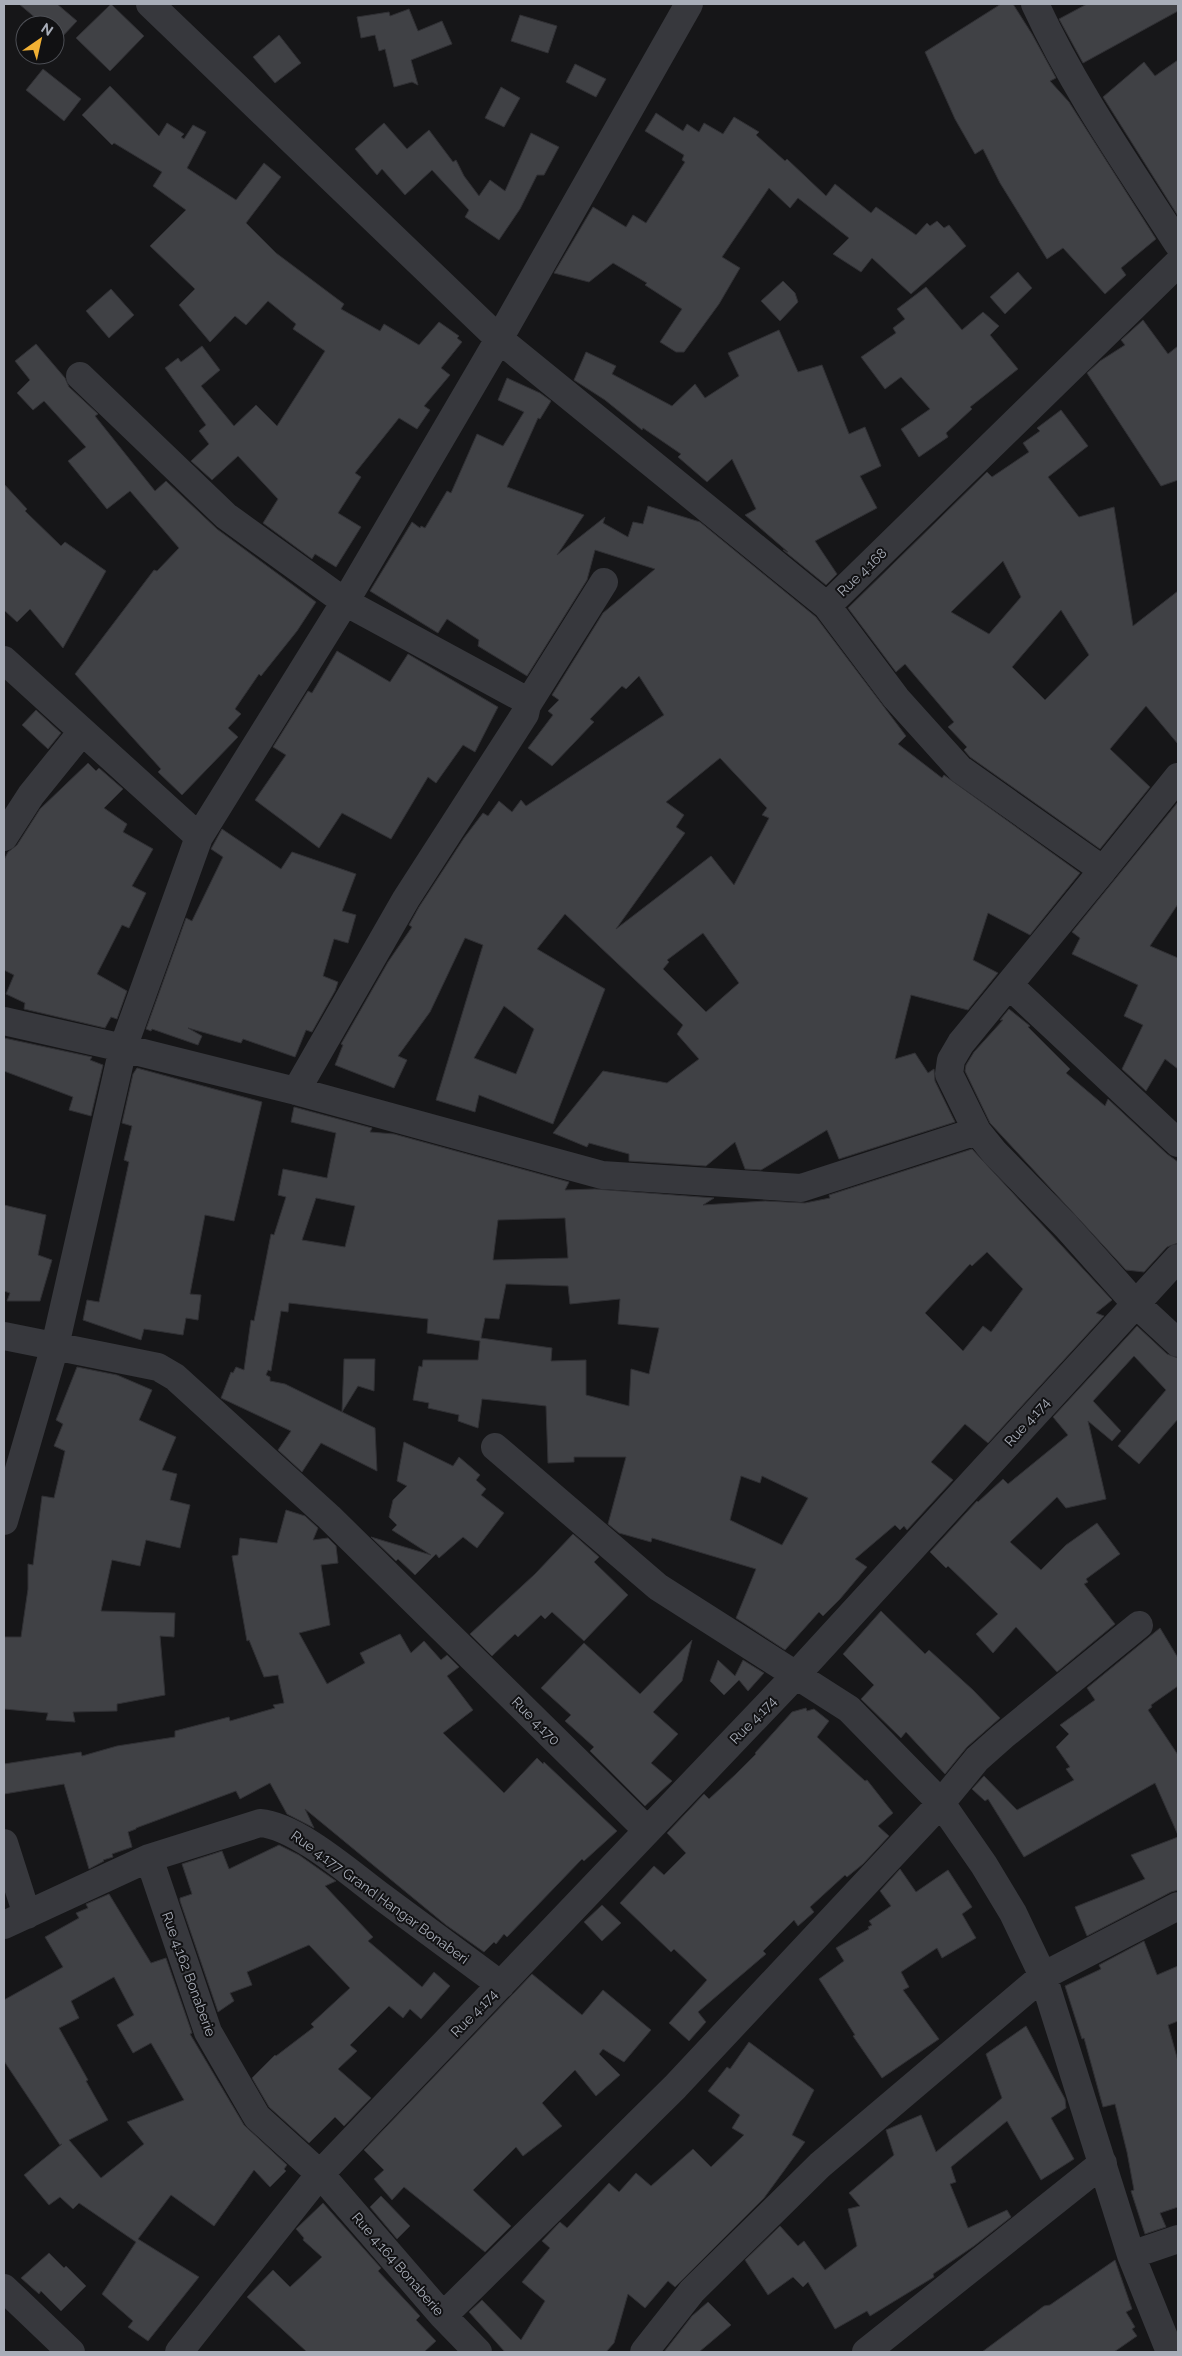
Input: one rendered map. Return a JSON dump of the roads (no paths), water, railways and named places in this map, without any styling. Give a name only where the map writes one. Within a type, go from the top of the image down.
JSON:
[{"type":"street","name":"Rue 4.168","points":[[150,4],[499,339],[827,606],[1178,263]]},
{"type":"street","points":[[4,1521],[55,1346],[123,1048],[199,836],[345,602],[499,339],[689,4]]},
{"type":"street","points":[[1035,4],[1049,35],[1089,105],[1178,244]]},
{"type":"street","points":[[80,376],[226,516],[345,602],[522,698],[527,705]]},
{"type":"street","points":[[296,1091],[406,899],[525,714],[527,705],[604,582]]},
{"type":"street","points":[[827,606],[896,698],[960,769],[1103,870]]},
{"type":"street","points":[[4,660],[81,732],[199,836]]},
{"type":"street","points":[[4,837],[31,795],[81,732]]},
{"type":"street","points":[[1178,777],[961,1043],[951,1060],[949,1074],[977,1131],[994,1152],[1066,1226],[1135,1303],[1178,1343]]},
{"type":"street","points":[[1009,985],[1178,1144]]},
{"type":"street","points":[[4,1021],[296,1091],[602,1175],[801,1188],[977,1131]]},
{"type":"street","name":"Rue 4.174","points":[[179,2352],[320,2174],[795,1676],[1178,1258]]},
{"type":"street","name":"Rue 4.170","points":[[4,1336],[158,1367],[175,1377],[330,1517],[647,1830]]},
{"type":"street","points":[[495,1447],[658,1587],[795,1676],[849,1708],[941,1803],[984,1865],[1013,1913],[1043,1976],[1132,2255],[1165,2350]]},
{"type":"street","points":[[443,2316],[674,2087],[941,1803],[977,1758],[1139,1625]]},
{"type":"street","name":"Rue 4.177 Grand Hangar Bonaberi","points":[[15,1920],[149,1858],[260,1823],[274,1824],[292,1833],[342,1868],[501,1985]]},
{"type":"street","points":[[4,1843],[15,1920]]},
{"type":"street","name":"Rue 4.162 Bonaberie","points":[[149,1858],[208,2032],[258,2117],[320,2174]]},
{"type":"street","points":[[644,2352],[692,2291],[820,2165],[1043,1976],[1178,1906]]},
{"type":"street","points":[[866,2352],[1103,2163]]},
{"type":"street","name":"Rue 4.164 Bonaberie","points":[[320,2174],[443,2316],[478,2352]]},
{"type":"street","points":[[1132,2255],[1178,2239]]},
{"type":"street","points":[[6,2294],[71,2352]]}]
